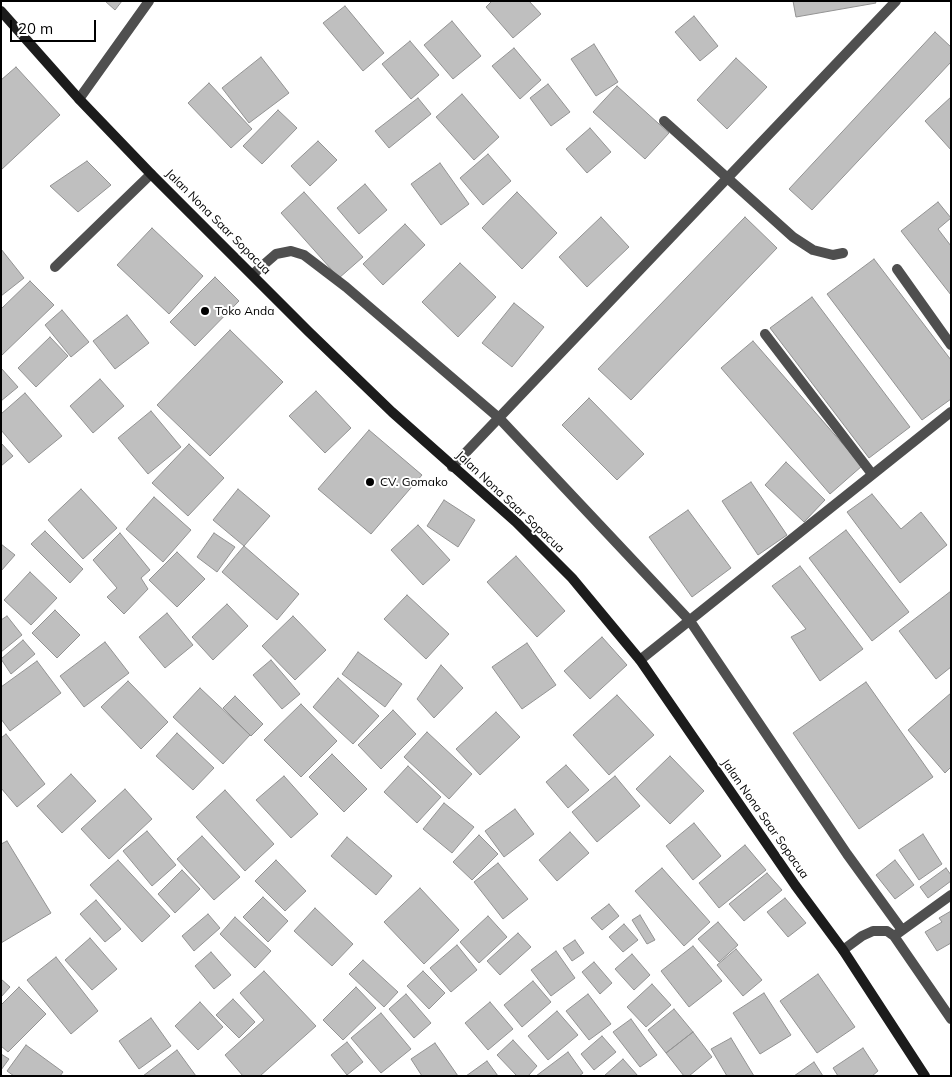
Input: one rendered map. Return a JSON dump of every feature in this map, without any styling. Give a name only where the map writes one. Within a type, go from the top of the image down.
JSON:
[{"type":"main road","name":"Jalan Nona Saar Sopacua","points":[[1,11],[79,99],[309,332],[452,467],[547,552],[572,578],[640,660],[795,885],[843,950],[925,1076]]},
{"type":"street","points":[[79,99],[149,1]]},
{"type":"street","points":[[452,467],[896,1]]},
{"type":"street","points":[[664,121],[793,238],[813,250],[833,255],[843,253]]},
{"type":"street","points":[[55,267],[151,174]]},
{"type":"street","points":[[253,274],[276,254],[291,251],[304,255],[346,287],[499,418],[690,621],[847,854],[951,1019]]},
{"type":"street","points":[[897,268],[951,345]]},
{"type":"street","points":[[766,334],[872,474]]},
{"type":"street","points":[[640,660],[951,412]]},
{"type":"street","points":[[843,950],[862,936],[873,931],[898,933],[951,895]]},
{"type":"building","points":[[105,1],[122,1],[115,10]]},
{"type":"building","points":[[492,1],[529,1],[541,14],[513,38],[486,7]]},
{"type":"building","points":[[793,1],[875,1],[876,3],[796,17]]},
{"type":"building","points":[[345,6],[384,53],[363,71],[323,23]]},
{"type":"building","points":[[694,16],[718,46],[700,61],[675,32]]},
{"type":"building","points":[[452,21],[481,56],[453,79],[424,45]]},
{"type":"building","points":[[935,32],[951,47],[951,62],[812,210],[789,189]]},
{"type":"building","points":[[410,41],[439,75],[411,99],[382,64]]},
{"type":"building","points":[[594,44],[618,82],[596,96],[571,59]]},
{"type":"building","points":[[514,48],[541,80],[520,99],[492,66]]},
{"type":"building","points":[[261,57],[289,93],[249,123],[222,88]]},
{"type":"building","points":[[736,58],[767,87],[727,129],[697,100]]},
{"type":"building","points":[[16,67],[60,115],[1,170],[1,80]]},
{"type":"building","points":[[209,83],[252,129],[231,148],[188,103]]},
{"type":"building","points":[[548,84],[570,112],[551,126],[530,98]]},
{"type":"building","points":[[617,86],[669,133],[645,159],[593,112]]},
{"type":"building","points":[[462,94],[499,137],[474,160],[436,117]]},
{"type":"building","points":[[951,97],[951,150],[925,121]]},
{"type":"building","points":[[418,98],[431,114],[389,148],[375,131]]},
{"type":"building","points":[[278,110],[297,128],[262,164],[243,146]]},
{"type":"building","points":[[590,128],[611,152],[587,173],[566,149]]},
{"type":"building","points":[[318,141],[337,160],[310,186],[291,166]]},
{"type":"building","points":[[488,154],[511,181],[483,205],[460,178]]},
{"type":"building","points":[[87,161],[111,185],[78,212],[50,186]]},
{"type":"building","points":[[440,163],[469,204],[441,225],[411,184]]},
{"type":"building","points":[[365,184],[387,210],[359,234],[337,208]]},
{"type":"building","points":[[304,192],[363,257],[339,278],[281,213]]},
{"type":"building","points":[[517,192],[557,233],[522,269],[482,228]]},
{"type":"building","points":[[938,202],[951,218],[938,229],[951,246],[951,295],[901,231]]},
{"type":"building","points":[[601,217],[629,247],[587,287],[559,257]]},
{"type":"building","points":[[745,217],[777,248],[631,400],[598,369]]},
{"type":"building","points":[[405,224],[425,245],[383,285],[363,264]]},
{"type":"building","points":[[152,228],[203,276],[169,314],[117,265]]},
{"type":"building","points":[[1,249],[24,278],[1,296]]},
{"type":"building","points":[[874,259],[951,360],[951,399],[922,420],[827,294]]},
{"type":"building","points":[[460,263],[496,297],[458,337],[422,302]]},
{"type":"building","name":"Toko Anda","points":[[215,277],[239,301],[195,346],[170,322]]},
{"type":"building","points":[[30,281],[54,305],[1,356],[1,309]]},
{"type":"building","points":[[812,297],[910,427],[869,458],[770,328]]},
{"type":"building","points":[[514,303],[544,327],[512,367],[482,343]]},
{"type":"building","points":[[62,310],[89,342],[71,357],[45,325]]},
{"type":"building","points":[[127,315],[149,343],[115,369],[93,341]]},
{"type":"building","points":[[230,330],[283,382],[210,456],[157,405]]},
{"type":"building","points":[[50,337],[68,356],[36,387],[18,368]]},
{"type":"building","points":[[753,341],[862,466],[830,494],[721,368]]},
{"type":"building","points":[[1,368],[18,387],[1,401]]},
{"type":"building","points":[[100,379],[124,406],[93,433],[70,406]]},
{"type":"building","points":[[316,391],[351,428],[325,453],[289,416]]},
{"type":"building","points":[[25,393],[62,436],[29,463],[1,430],[1,414]]},
{"type":"building","points":[[589,398],[644,454],[617,480],[562,425]]},
{"type":"building","points":[[151,411],[181,447],[148,474],[118,438]]},
{"type":"building","name":"CV. Gomako","points":[[369,430],[422,475],[371,534],[318,489]]},
{"type":"building","points":[[1,443],[13,456],[1,466]]},
{"type":"building","points":[[189,444],[224,478],[188,516],[152,483]]},
{"type":"building","points":[[786,462],[825,500],[804,522],[765,485]]},
{"type":"building","points":[[751,482],[787,535],[758,555],[722,501]]},
{"type":"building","points":[[81,489],[117,528],[83,559],[48,520]]},
{"type":"building","points":[[238,489],[270,516],[244,546],[213,520]]},
{"type":"building","points":[[872,494],[901,529],[921,512],[947,545],[900,583],[847,512]]},
{"type":"building","points":[[154,497],[191,530],[163,562],[126,529]]},
{"type":"building","points":[[444,500],[475,520],[458,547],[427,526]]},
{"type":"building","points":[[688,510],[731,568],[692,597],[649,537]]},
{"type":"building","points":[[418,525],[450,560],[423,585],[391,550]]},
{"type":"building","points":[[846,530],[909,612],[872,641],[809,558]]},
{"type":"building","points":[[45,531],[83,569],[70,583],[31,544]]},
{"type":"building","points":[[120,533],[150,570],[141,578],[148,589],[124,614],[107,597],[117,588],[93,560]]},
{"type":"building","points":[[214,533],[235,547],[217,572],[197,557]]},
{"type":"building","points":[[1,544],[15,555],[1,571]]},
{"type":"building","points":[[244,546],[299,594],[277,620],[222,572]]},
{"type":"building","points":[[177,552],[205,579],[177,607],[149,580]]},
{"type":"building","points":[[516,556],[565,611],[537,637],[487,582]]},
{"type":"building","points":[[800,566],[863,649],[820,681],[791,637],[806,629],[772,586]]},
{"type":"building","points":[[30,572],[57,598],[31,625],[4,600]]},
{"type":"building","points":[[951,591],[951,667],[936,679],[899,631]]},
{"type":"building","points":[[407,595],[449,634],[426,659],[384,619]]},
{"type":"building","points":[[227,604],[248,626],[213,660],[192,637]]},
{"type":"building","points":[[55,610],[80,635],[57,658],[32,633]]},
{"type":"building","points":[[167,613],[193,645],[165,668],[139,637]]},
{"type":"building","points":[[7,616],[22,635],[1,652],[1,620]]},
{"type":"building","points":[[293,616],[326,650],[295,680],[262,646]]},
{"type":"building","points":[[602,637],[627,665],[590,699],[564,671]]},
{"type":"building","points":[[23,640],[35,654],[11,674],[1,659]]},
{"type":"building","points":[[105,642],[129,673],[84,707],[60,676]]},
{"type":"building","points":[[527,643],[556,685],[522,709],[492,667]]},
{"type":"building","points":[[358,652],[402,684],[385,707],[342,674]]},
{"type":"building","points":[[271,660],[300,694],[282,709],[253,675]]},
{"type":"building","points":[[37,661],[61,693],[10,731],[1,719],[1,687]]},
{"type":"building","points":[[441,665],[463,688],[434,718],[417,699]]},
{"type":"building","points":[[338,678],[379,716],[353,744],[313,707]]},
{"type":"building","points":[[128,681],[168,722],[141,749],[101,707]]},
{"type":"building","points":[[866,682],[933,777],[859,829],[793,733]]},
{"type":"building","points":[[200,688],[250,735],[223,764],[173,717]]},
{"type":"building","points":[[951,693],[951,767],[945,773],[908,730]]},
{"type":"building","points":[[617,695],[654,735],[609,775],[573,735]]},
{"type":"building","points":[[235,696],[263,724],[251,736],[223,708]]},
{"type":"building","points":[[301,704],[337,741],[301,777],[264,740]]},
{"type":"building","points":[[393,710],[416,734],[381,769],[358,745]]},
{"type":"building","points":[[496,712],[520,737],[480,775],[456,749]]},
{"type":"building","points":[[427,732],[472,774],[449,799],[404,757]]},
{"type":"building","points":[[177,733],[214,768],[193,790],[156,756]]},
{"type":"building","points":[[6,734],[45,784],[17,807],[1,788],[1,738]]},
{"type":"building","points":[[332,754],[367,789],[344,812],[309,777]]},
{"type":"building","points":[[670,756],[704,791],[670,824],[636,789]]},
{"type":"building","points":[[566,765],[589,790],[568,808],[546,782]]},
{"type":"building","points":[[408,766],[441,797],[417,823],[384,792]]},
{"type":"building","points":[[71,774],[96,801],[62,833],[37,806]]},
{"type":"building","points":[[284,776],[318,814],[291,838],[256,800]]},
{"type":"building","points":[[615,776],[640,806],[597,842],[572,812]]},
{"type":"building","points":[[125,789],[152,819],[109,859],[81,829]]},
{"type":"building","points":[[225,790],[274,844],[245,871],[196,817]]},
{"type":"building","points":[[444,803],[474,827],[452,853],[423,829]]},
{"type":"building","points":[[515,809],[534,834],[504,857],[485,831]]},
{"type":"building","points":[[694,823],[721,856],[693,880],[666,846]]},
{"type":"building","points":[[147,831],[176,865],[152,886],[123,851]]},
{"type":"building","points":[[570,832],[589,853],[557,881],[539,860]]},
{"type":"building","points":[[923,834],[942,864],[919,880],[899,850]]},
{"type":"building","points":[[479,835],[498,854],[472,880],[453,862]]},
{"type":"building","points":[[202,836],[240,877],[214,900],[177,859]]},
{"type":"building","points":[[347,837],[392,876],[376,895],[331,856]]},
{"type":"building","points":[[7,841],[51,913],[1,943],[1,844]]},
{"type":"building","points":[[745,845],[766,870],[719,908],[699,883]]},
{"type":"building","points":[[118,860],[170,916],[142,942],[90,885]]},
{"type":"building","points":[[276,860],[306,891],[285,911],[255,881]]},
{"type":"building","points":[[895,860],[914,885],[895,899],[876,875]]},
{"type":"building","points":[[498,863],[528,899],[503,919],[474,882]]},
{"type":"building","points":[[662,868],[710,922],[684,946],[635,891]]},
{"type":"building","points":[[946,868],[951,875],[951,881],[928,898],[920,887]]},
{"type":"building","points":[[182,870],[200,889],[175,913],[158,894]]},
{"type":"building","points":[[767,873],[782,890],[744,921],[729,904]]},
{"type":"building","points":[[420,888],[459,930],[424,964],[384,922]]},
{"type":"building","points":[[263,897],[288,921],[268,942],[243,917]]},
{"type":"building","points":[[785,898],[806,923],[788,937],[767,912]]},
{"type":"building","points":[[96,900],[121,929],[105,942],[80,914]]},
{"type":"building","points":[[609,904],[619,916],[602,930],[591,918]]},
{"type":"building","points":[[315,908],[353,944],[332,966],[294,931]]},
{"type":"building","points":[[951,911],[951,943],[937,951],[925,932],[942,922],[939,918]]},
{"type":"building","points":[[208,914],[220,928],[194,951],[182,936]]},
{"type":"building","points":[[640,915],[655,940],[647,944],[632,920]]},
{"type":"building","points":[[488,916],[507,937],[479,963],[460,942]]},
{"type":"building","points":[[235,917],[271,951],[255,968],[220,934]]},
{"type":"building","points":[[718,922],[738,945],[719,962],[698,939]]},
{"type":"building","points":[[624,924],[638,940],[623,952],[609,937]]},
{"type":"building","points":[[518,933],[531,947],[500,975],[487,961]]},
{"type":"building","points":[[90,938],[117,969],[92,990],[65,960]]},
{"type":"building","points":[[575,940],[584,953],[572,961],[563,948]]},
{"type":"building","points":[[457,945],[477,970],[451,992],[430,968]]},
{"type":"building","points":[[693,946],[722,981],[689,1007],[661,971]]},
{"type":"building","points":[[736,949],[762,980],[743,996],[717,965]]},
{"type":"building","points":[[556,951],[575,978],[551,996],[531,970]]},
{"type":"building","points":[[211,952],[231,975],[214,989],[195,966]]},
{"type":"building","points":[[632,954],[650,975],[634,990],[615,969]]},
{"type":"building","points":[[56,957],[98,1011],[71,1034],[27,980]]},
{"type":"building","points":[[363,960],[398,992],[384,1007],[349,974]]},
{"type":"building","points":[[594,962],[612,983],[600,994],[582,972]]},
{"type":"building","points":[[264,971],[316,1026],[260,1076],[243,1076],[225,1055],[264,1020],[240,993]]},
{"type":"building","points":[[423,971],[445,993],[429,1009],[407,986]]},
{"type":"building","points":[[818,974],[855,1027],[817,1053],[780,1001]]},
{"type":"building","points":[[1,979],[10,987],[1,997]]},
{"type":"building","points":[[533,981],[551,1002],[522,1027],[504,1005]]},
{"type":"building","points":[[652,984],[671,1005],[646,1027],[627,1007]]},
{"type":"building","points":[[19,987],[46,1014],[8,1052],[1,1046],[1,1005]]},
{"type":"building","points":[[356,987],[376,1008],[343,1040],[323,1020]]},
{"type":"building","points":[[764,993],[791,1035],[760,1054],[733,1013]]},
{"type":"building","points":[[406,994],[431,1023],[414,1038],[389,1009]]},
{"type":"building","points":[[588,994],[611,1024],[589,1040],[566,1011]]},
{"type":"building","points":[[233,999],[255,1022],[239,1038],[216,1015]]},
{"type":"building","points":[[200,1002],[223,1027],[198,1050],[175,1026]]},
{"type":"building","points":[[490,1002],[513,1029],[488,1050],[465,1023]]},
{"type":"building","points":[[674,1009],[693,1032],[666,1053],[648,1030]]},
{"type":"building","points":[[557,1011],[578,1035],[548,1060],[528,1036]]},
{"type":"building","points":[[381,1013],[411,1049],[381,1073],[351,1038]]},
{"type":"building","points":[[151,1018],[171,1046],[139,1069],[119,1041]]},
{"type":"building","points":[[631,1019],[657,1055],[640,1067],[613,1032]]},
{"type":"building","points":[[693,1032],[712,1057],[689,1076],[684,1076],[666,1053]]},
{"type":"building","points":[[602,1036],[616,1052],[594,1070],[581,1054]]},
{"type":"building","points":[[731,1038],[754,1076],[727,1076],[711,1049]]},
{"type":"building","points":[[513,1040],[537,1066],[528,1076],[517,1076],[497,1055]]},
{"type":"building","points":[[347,1042],[363,1062],[347,1075],[331,1055]]},
{"type":"building","points":[[435,1043],[458,1076],[422,1076],[411,1059]]},
{"type":"building","points":[[26,1045],[63,1072],[60,1076],[14,1076],[7,1071]]},
{"type":"building","points":[[863,1048],[878,1071],[872,1076],[838,1076],[833,1068]]},
{"type":"building","points":[[177,1050],[196,1076],[143,1076]]},
{"type":"building","points":[[568,1052],[583,1073],[579,1076],[536,1076]]},
{"type":"building","points":[[1,1054],[9,1059],[1,1070]]},
{"type":"building","points":[[623,1059],[638,1076],[604,1076]]},
{"type":"building","points":[[487,1061],[498,1076],[466,1076]]},
{"type":"building","points":[[814,1062],[823,1076],[794,1076]]},
{"type":"place","name":"Toko Anda","points":[[205,311]]},
{"type":"place","name":"CV. Gomako","points":[[370,482]]}]
